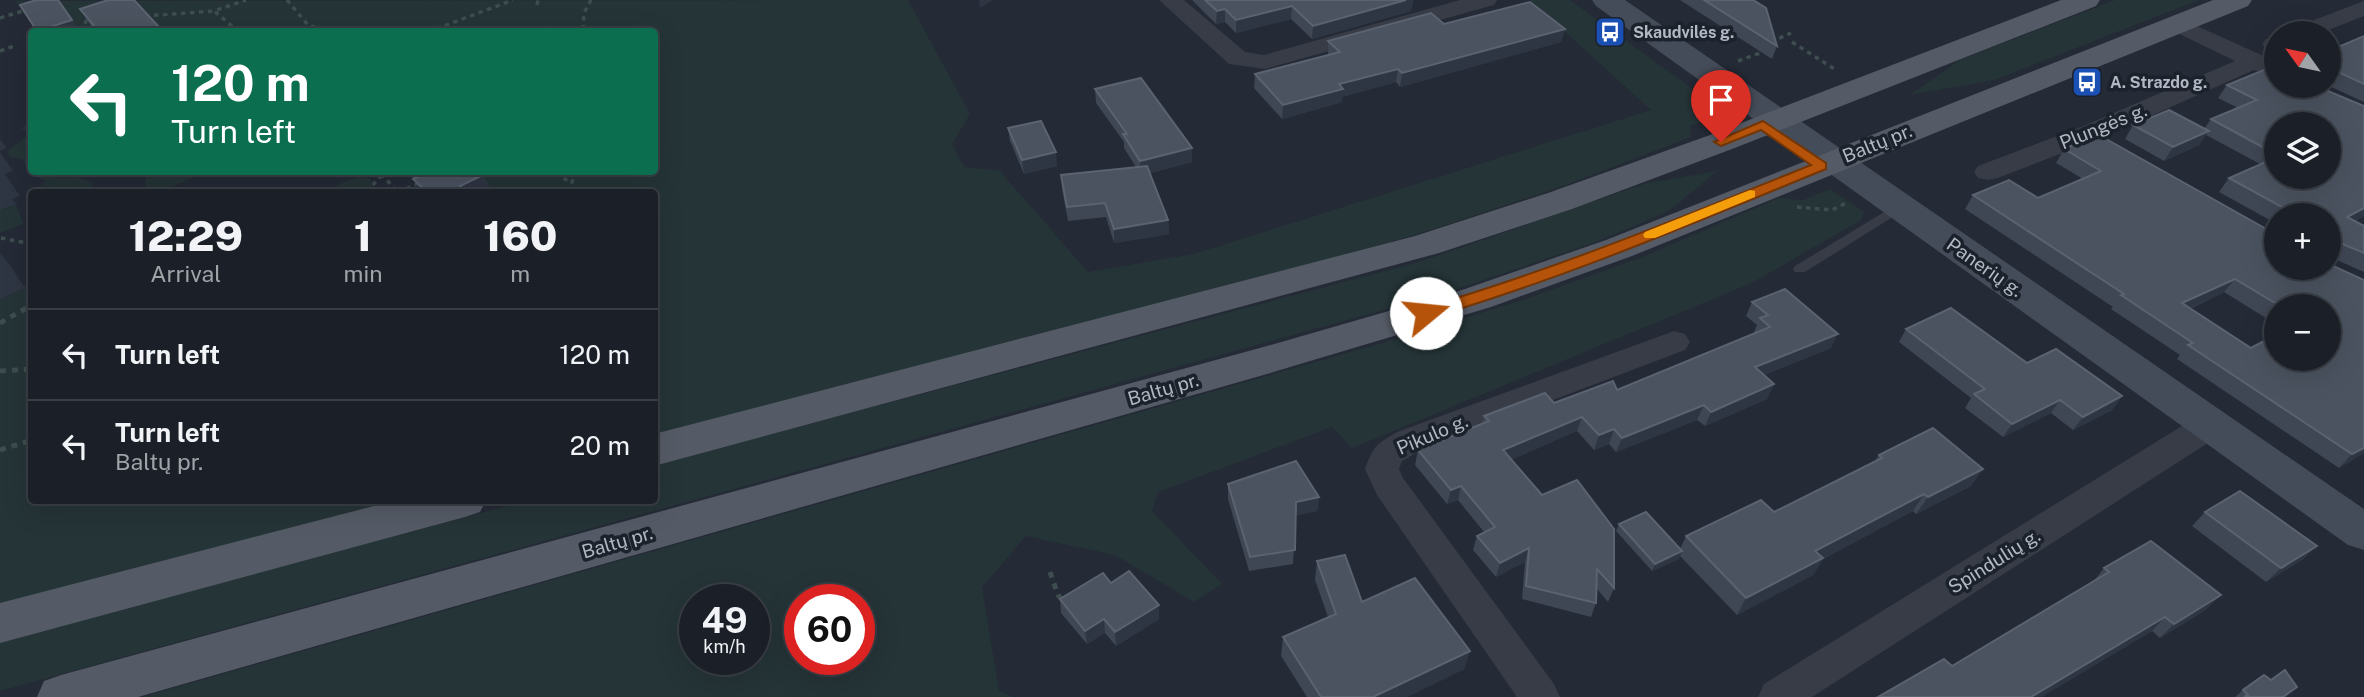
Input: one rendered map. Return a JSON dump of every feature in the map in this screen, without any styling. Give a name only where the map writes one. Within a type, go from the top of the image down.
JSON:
[{"type":"main road","name":"Panerių g.","points":[[1606,0],[2364,533]]},
{"type":"main road","points":[[658,449],[1426,245],[1560,201],[1721,142],[1763,125],[1835,85],[2086,0]]},
{"type":"main road","name":"Baltų pr.","points":[[61,697],[1267,360],[1478,298],[1619,248],[1783,195],[1821,166],[2233,1]]},
{"type":"main road","points":[[1763,125],[1821,166]]},
{"type":"main road","points":[[0,623],[450,504]]},
{"type":"street","points":[[1170,0],[1238,59],[1265,62],[1486,0]]},
{"type":"street","points":[[2331,21],[2364,8]]},
{"type":"street","points":[[2177,24],[2264,53]]},
{"type":"street","name":"Plungės g.","points":[[1988,172],[2101,139],[2264,58]]},
{"type":"street","name":"Pikulo g.","points":[[1540,697],[1390,485],[1382,469],[1388,453],[1409,441],[1674,342]]},
{"type":"street","name":"Spindulių g.","points":[[1778,697],[2210,425]]},
{"type":"lane","points":[[1800,269],[1888,198]]},
{"type":"path","points":[[141,17],[214,12],[246,0]]},
{"type":"path","points":[[287,0],[308,26],[315,28]]},
{"type":"path","points":[[439,28],[513,0]]},
{"type":"path","points":[[586,28],[583,26],[584,13],[591,0]]},
{"type":"path","points":[[0,18],[34,7]]},
{"type":"path","points":[[83,28],[91,10]]},
{"type":"path","points":[[214,12],[234,28]]},
{"type":"path","points":[[1771,50],[1771,41],[1791,33]]},
{"type":"path","points":[[1792,42],[1835,85]]},
{"type":"path","points":[[0,51],[17,45]]},
{"type":"path","points":[[369,189],[380,175]]},
{"type":"path","points":[[384,175],[395,189]]},
{"type":"path","points":[[560,175],[570,184]]},
{"type":"path","points":[[569,189],[574,175]]},
{"type":"path","points":[[405,189],[427,180]]},
{"type":"path","points":[[565,189],[570,184]]},
{"type":"path","points":[[1783,195],[1832,209],[1888,198]]},
{"type":"path","points":[[1,238],[28,243]]},
{"type":"path","points":[[0,323],[28,307]]},
{"type":"path","points":[[0,371],[28,369]]},
{"type":"path","points":[[0,450],[28,441]]},
{"type":"path","points":[[1050,572],[1058,595],[1069,608]]},
{"type":"shaded area","points":[[908,0],[970,114],[952,144],[964,167],[1000,171],[1088,272],[1194,254],[1651,110],[1530,0],[1570,0],[1726,113],[1690,126],[1691,137],[1566,185],[1434,229],[1323,262],[658,434],[658,189],[478,189],[462,180],[473,175],[658,175],[658,28],[159,28],[156,25],[138,28],[72,28],[77,26],[25,12],[15,1]]},
{"type":"shaded area","points":[[2115,0],[2199,0],[1994,80],[1910,95],[1960,60]]},
{"type":"shaded area","points":[[28,123],[28,132],[21,129]]},
{"type":"shaded area","points":[[28,135],[28,169],[23,159],[10,157],[8,151]]},
{"type":"shaded area","points":[[1717,171],[1662,214],[1596,242],[1442,294],[0,691],[0,641],[515,504],[658,504],[658,464],[1419,262],[1647,183]]},
{"type":"shaded area","points":[[35,175],[62,175],[62,178],[74,176],[93,182],[92,189],[35,189],[46,182]]},
{"type":"shaded area","points":[[147,175],[197,175],[170,188],[145,187]]},
{"type":"shaded area","points":[[359,176],[370,178],[374,186],[366,189],[328,189]]},
{"type":"shaded area","points":[[1830,189],[1864,212],[1861,220],[1752,283],[1352,448],[1332,427],[1158,492],[1152,511],[1222,584],[1194,602],[1115,555],[1026,536],[982,587],[999,691],[1014,697],[142,697],[1386,342],[1529,298],[1645,256],[1779,198],[1803,200]]},
{"type":"shaded area","points":[[16,204],[23,224],[0,233],[0,210]]},
{"type":"shaded area","points":[[28,284],[28,504],[388,504],[0,604],[0,299],[24,289],[23,286]]},
{"type":"building","points":[[36,0],[58,0],[72,20],[47,28],[35,28],[20,5]]},
{"type":"building","points":[[108,0],[134,0],[159,27],[96,28],[80,9]]},
{"type":"building","points":[[1205,0],[1406,0],[1313,26],[1292,6],[1236,20],[1225,9],[1217,11]]},
{"type":"building","points":[[1704,0],[1753,0],[1766,8],[1777,46]]},
{"type":"building","points":[[1530,2],[1565,29],[1402,73],[1398,69],[1339,84],[1343,89],[1283,105],[1255,74],[1340,52],[1328,41],[1431,13],[1444,24]]},
{"type":"building","points":[[2364,36],[2364,84],[2342,74],[2342,45]]},
{"type":"building","points":[[2264,70],[2264,98],[2342,97],[2364,106],[2364,208],[2347,217],[2364,226],[2364,253],[2341,243],[2341,203],[2274,203],[2229,178],[2264,163],[2264,189],[2341,189],[2341,112],[2264,112],[2264,148],[2211,119],[2257,100],[2227,85]]},
{"type":"building","points":[[1141,78],[1192,148],[1140,161],[1123,134],[1127,134],[1095,89]]},
{"type":"building","points":[[2169,110],[2209,131],[2173,147],[2133,125]]},
{"type":"building","points":[[1041,121],[1056,152],[1022,160],[1008,128]]},
{"type":"building","points":[[2099,135],[2264,228],[2264,280],[2341,280],[2341,269],[2364,280],[2364,448],[2352,454],[2188,345],[2193,343],[2121,295],[2124,294],[1973,195],[2009,180],[2038,198],[2101,171],[2064,149]]},
{"type":"building","points":[[1147,166],[1168,220],[1114,229],[1105,203],[1067,207],[1061,175]]},
{"type":"building","points":[[421,175],[483,175],[460,186],[463,189],[424,189],[413,179]]},
{"type":"building","points":[[1785,289],[1838,334],[1755,367],[1774,384],[1711,412],[1704,405],[1622,438],[1614,429],[1599,435],[1582,417],[1503,450],[1542,495],[1577,480],[1614,529],[1614,588],[1597,569],[1596,603],[1526,586],[1529,548],[1500,563],[1477,536],[1495,527],[1461,486],[1451,490],[1418,450],[1489,421],[1484,416],[1545,393],[1554,403],[1613,381],[1617,390],[1770,327],[1760,318],[1768,315],[1752,302]]},
{"type":"building","points":[[1951,308],[2027,363],[2056,349],[2122,396],[2083,417],[2060,400],[2012,424],[1974,394],[1985,389],[1906,329]]},
{"type":"building","points":[[1933,428],[1983,469],[1928,497],[1924,494],[1815,551],[1823,558],[1746,598],[1686,536],[1761,500],[1774,512],[1882,458],[1879,455]]},
{"type":"building","points":[[1296,461],[1319,497],[1296,502],[1295,550],[1250,557],[1228,484]]},
{"type":"building","points":[[2240,491],[2317,546],[2281,568],[2205,512]]},
{"type":"building","points":[[1646,512],[1682,551],[1655,564],[1619,524]]},
{"type":"building","points":[[2151,541],[2221,595],[2174,624],[2165,617],[2031,697],[1878,697],[1944,659],[1952,666],[2109,572],[2104,568]]},
{"type":"building","points":[[1345,555],[1362,602],[1415,578],[1470,651],[1373,697],[1321,697],[1283,637],[1336,614],[1317,561]]},
{"type":"building","points":[[1129,571],[1159,605],[1115,632],[1104,619],[1085,631],[1060,599],[1103,573],[1111,583]]},
{"type":"building","points":[[2285,670],[2297,687],[2283,697],[2244,697],[2248,695],[2243,690],[2264,675],[2271,680]]},
{"type":"slow traffic","points":[[1650,235],[1750,194]]},
{"type":"place","name":"Skaudvilės g.","points":[[1610,32]]},
{"type":"place","name":"A. Strazdo g.","points":[[2087,82]]},
{"type":"route","points":[[1426,313],[1478,298],[1619,248],[1821,166],[1763,125],[1721,142]]}]
